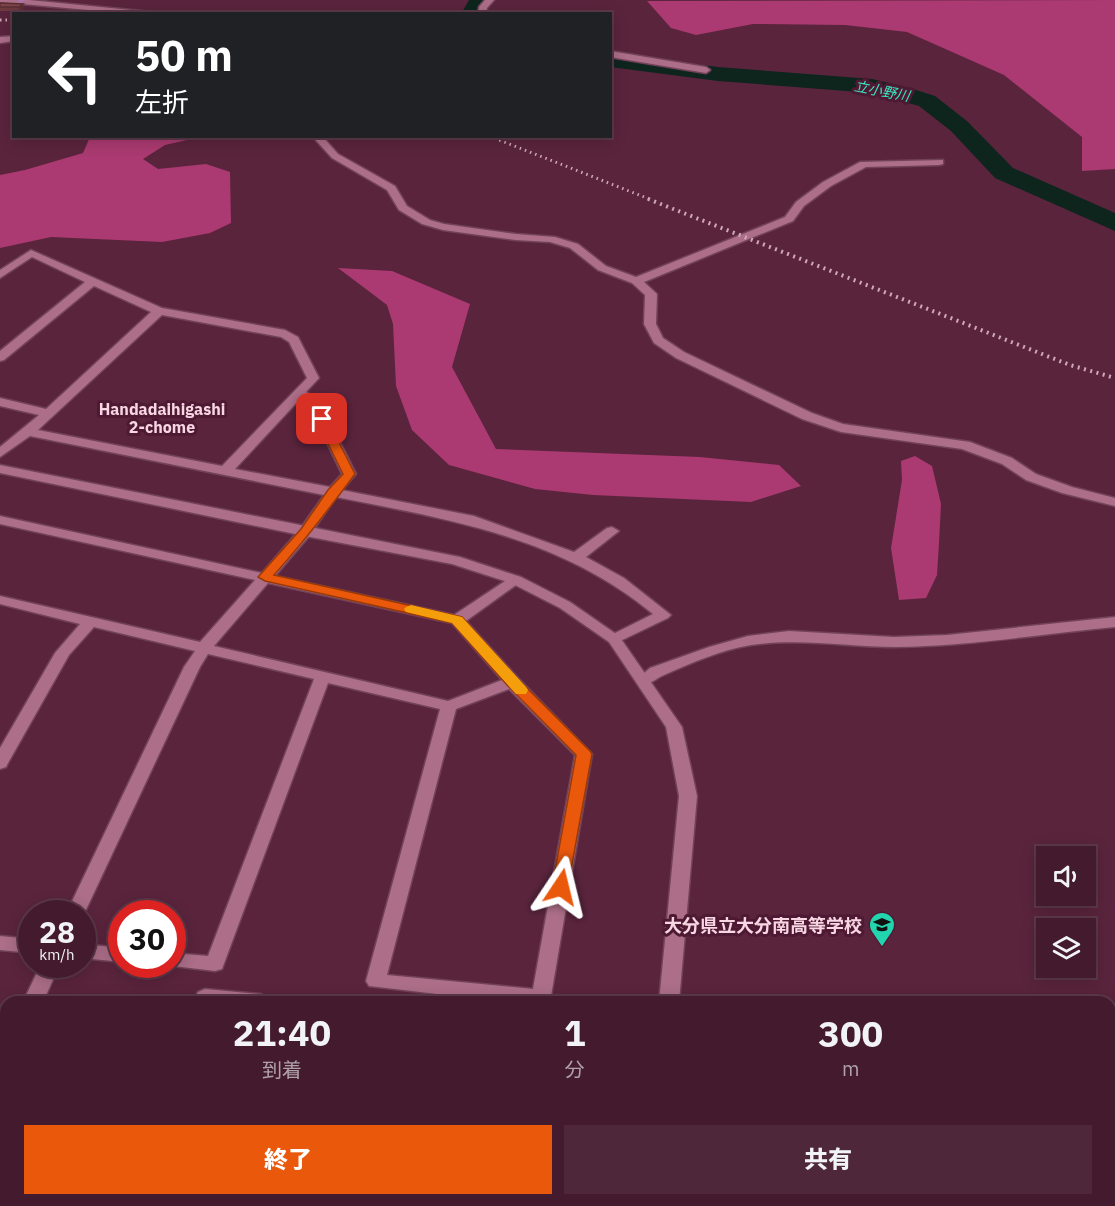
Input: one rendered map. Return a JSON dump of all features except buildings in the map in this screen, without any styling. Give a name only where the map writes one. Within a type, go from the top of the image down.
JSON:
[{"type":"street","points":[[0,0],[145,12]]},
{"type":"street","points":[[612,54],[706,70]]},
{"type":"street","points":[[318,138],[335,156],[391,188],[403,208],[426,222],[443,227],[516,237],[551,239],[574,246],[602,268],[636,282],[651,294],[650,324],[658,340],[680,355],[807,416],[841,428],[965,445],[1007,461],[1031,477],[1067,490],[1115,502]]},
{"type":"street","points":[[636,282],[789,219],[800,204],[827,184],[864,164],[939,162]]},
{"type":"street","points":[[0,275],[31,252],[91,282],[159,311],[285,334],[294,340],[313,378],[226,470]]},
{"type":"street","points":[[0,357],[91,282]]},
{"type":"street","points":[[0,453],[28,432],[159,311]]},
{"type":"street","points":[[82,900],[192,667],[205,647],[305,532],[332,493],[349,474],[312,399],[299,394]]},
{"type":"street","points":[[0,402],[48,413]]},
{"type":"street","points":[[28,432],[469,519],[538,541],[577,556],[646,600],[663,615],[614,639]]},
{"type":"street","points":[[0,469],[305,532],[455,560],[516,580],[565,605],[614,639],[674,727],[688,796],[670,996]]},
{"type":"street","points":[[0,520],[457,620],[512,682],[584,754],[542,996]]},
{"type":"street","points":[[577,556],[612,531]]},
{"type":"street","points":[[457,620],[516,580]]},
{"type":"street","points":[[0,600],[449,706],[512,682]]},
{"type":"street","points":[[0,763],[63,653],[91,621]]},
{"type":"street","points":[[644,680],[656,672],[714,650],[748,641],[789,636],[894,642],[947,640],[1115,622]]},
{"type":"street","points":[[186,961],[215,964],[323,675]]},
{"type":"street","points":[[449,706],[376,981],[506,996]]},
{"type":"street","points":[[0,943],[18,945]]},
{"type":"street","points":[[36,996],[44,978]]},
{"type":"shaded area","points":[[1115,0],[1115,169],[1082,171],[1082,137],[1004,75],[907,32],[845,25],[753,24],[696,35],[671,28],[647,1]]},
{"type":"shaded area","points":[[90,138],[196,138],[165,145],[143,159],[158,169],[206,164],[230,172],[231,223],[210,233],[162,242],[51,237],[0,248],[0,175],[83,153]]},
{"type":"shaded area","points":[[338,268],[392,271],[470,304],[452,367],[496,449],[700,457],[779,465],[801,486],[751,502],[593,495],[535,489],[449,465],[412,430],[396,386],[393,324],[387,305]]},
{"type":"shaded area","points":[[915,456],[932,466],[941,504],[937,575],[926,598],[899,600],[891,548],[902,480],[901,461]]},
{"type":"waterway","name":"立小野川","points":[[472,12],[479,0]]},
{"type":"waterway","name":"立小野川","points":[[612,60],[718,74],[872,86],[927,101],[959,126],[1004,173],[1115,223]]},
{"type":"railway","points":[[0,20],[12,20]]},
{"type":"railway","points":[[494,138],[652,200]]},
{"type":"railway","points":[[648,199],[1070,365],[1115,378]]},
{"type":"slow traffic","points":[[411,609],[457,620],[521,690]]},
{"type":"place","name":"大分県立大分南高等学校","points":[[882,948]]},
{"type":"district","name":"Handadaihigashi 2-chome","points":[[162,418]]},
{"type":"route","points":[[322,419],[349,474],[332,493],[305,532],[265,577],[457,620],[512,682],[584,754],[561,887]]}]
